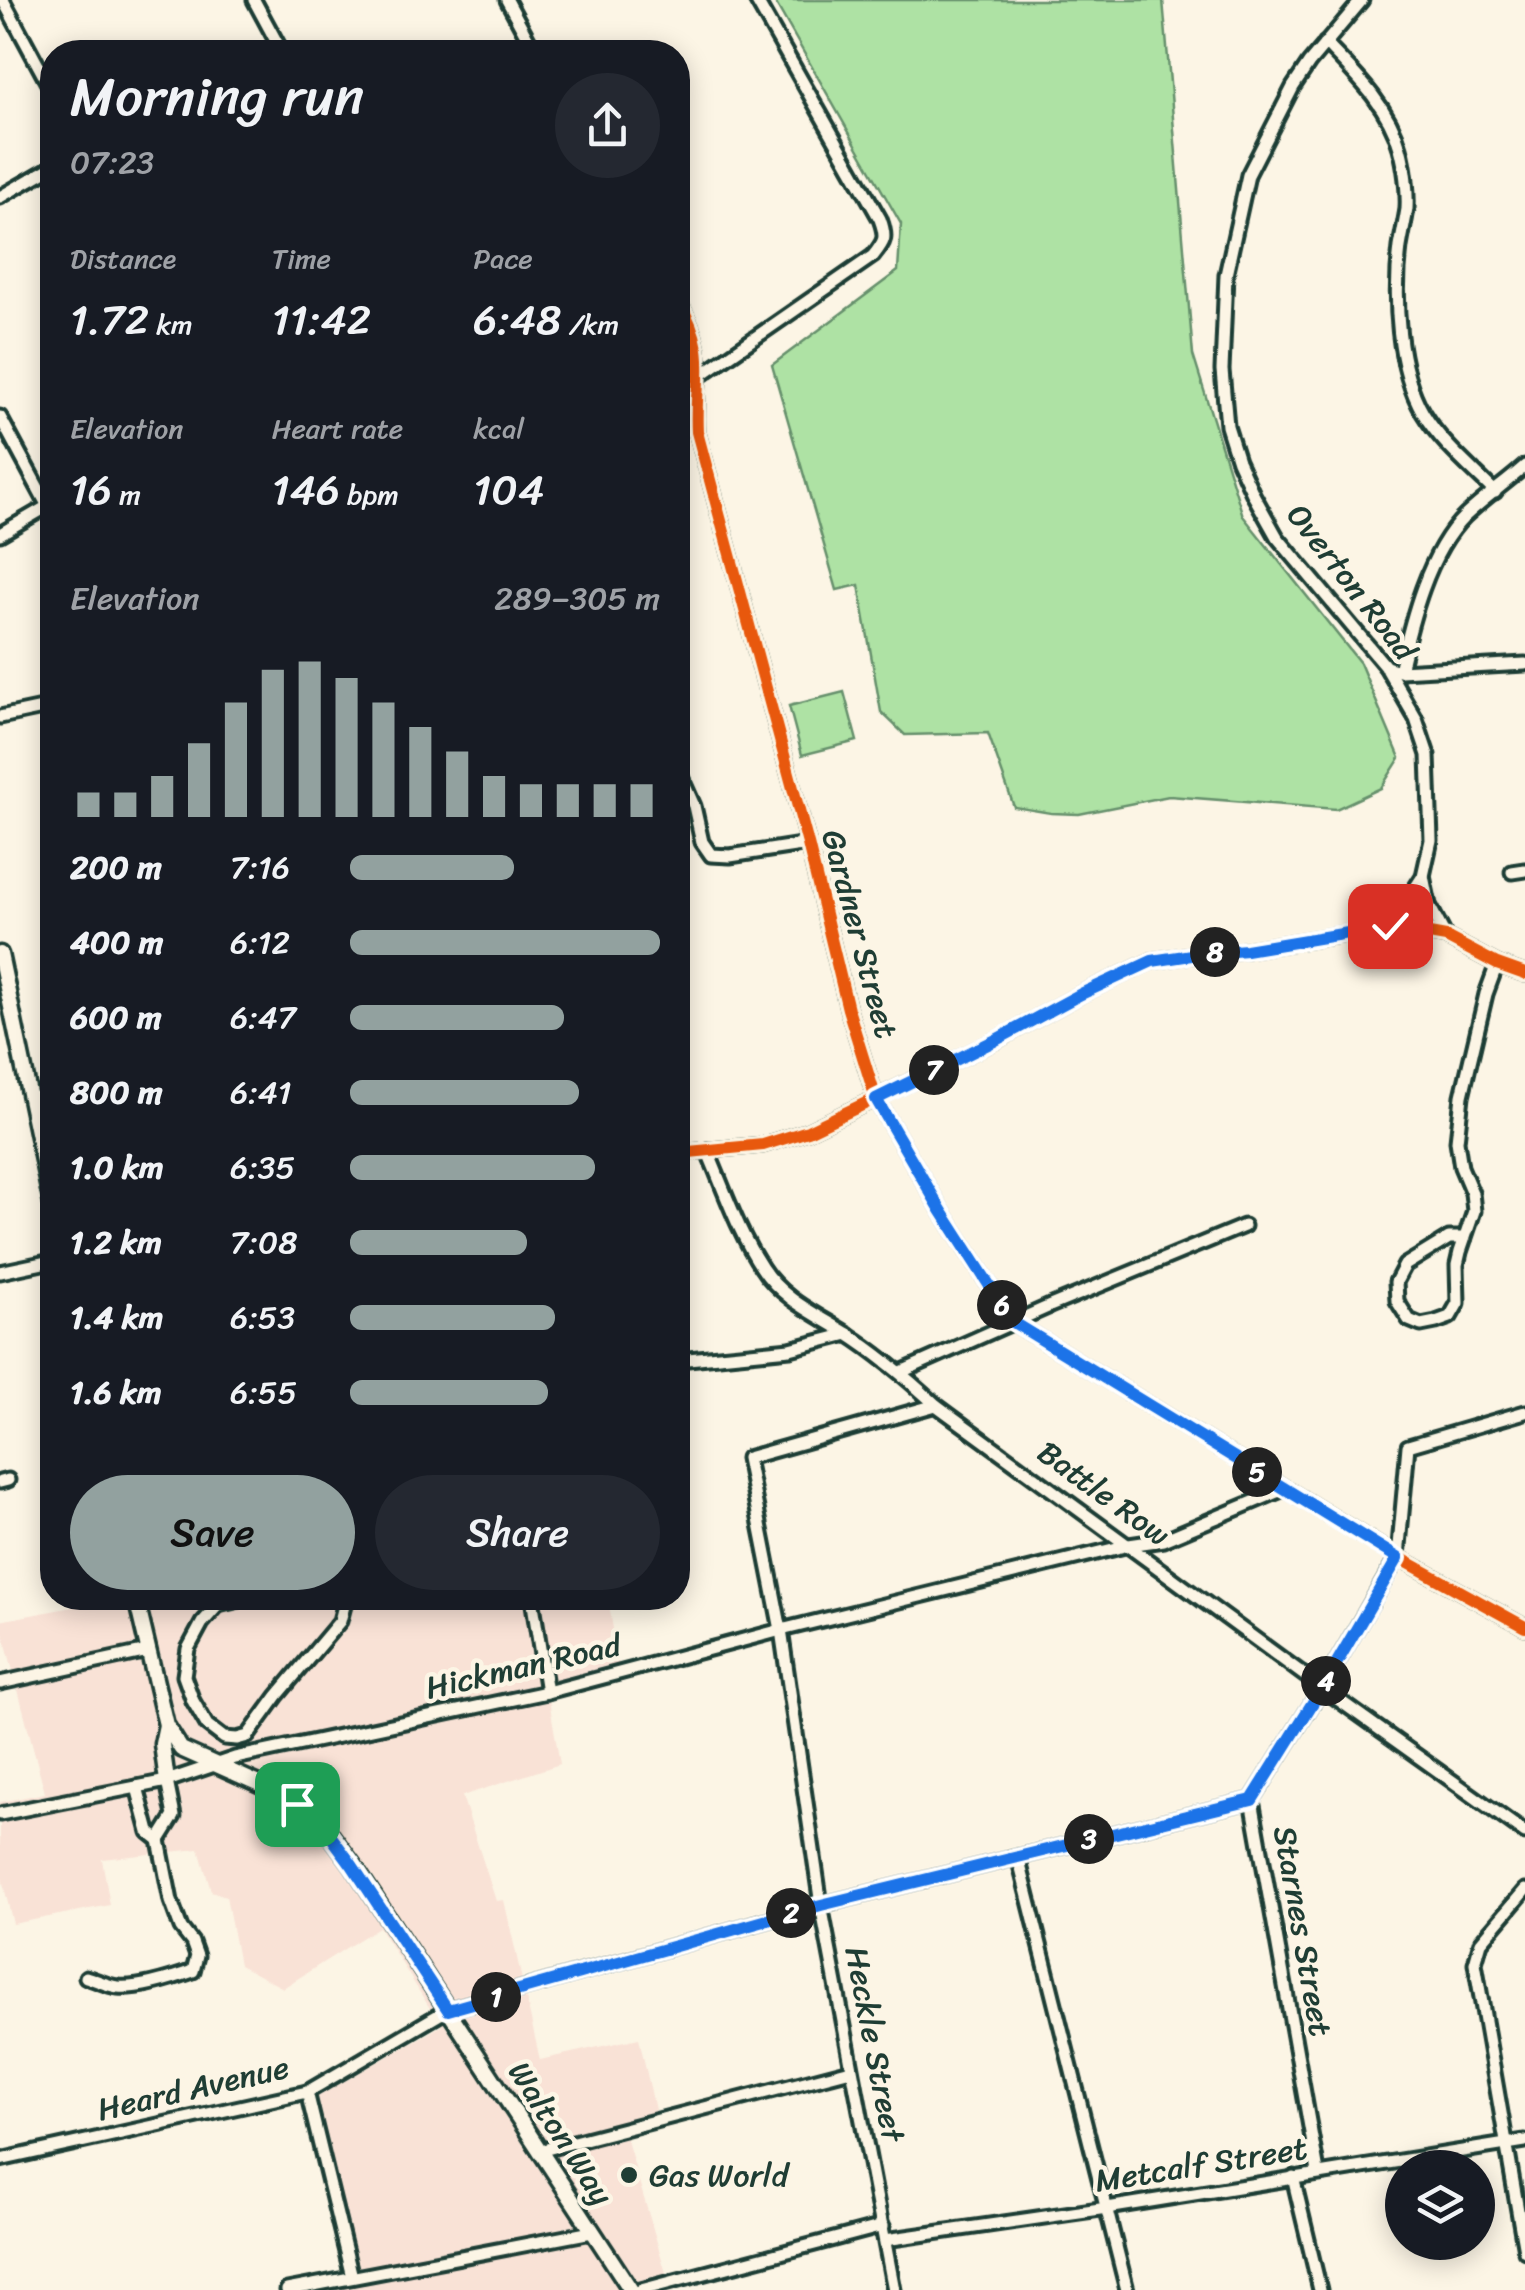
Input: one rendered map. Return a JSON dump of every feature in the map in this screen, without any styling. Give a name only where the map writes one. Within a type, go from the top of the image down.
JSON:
[{"type":"main road","points":[[0,954],[40,1146]]},
{"type":"main road","points":[[139,1610],[166,1725],[162,1744],[167,1781]]},
{"type":"main road","name":"Walton Way","points":[[166,1725],[180,1749],[284,1794],[319,1820],[631,2290]]},
{"type":"street","points":[[3,0],[40,69]]},
{"type":"street","points":[[254,0],[276,40]]},
{"type":"street","points":[[507,0],[529,40]]},
{"type":"street","points":[[690,383],[873,256],[884,242],[880,219],[756,0]]},
{"type":"street","name":"Overton Road","points":[[1362,0],[1294,87],[1248,175],[1226,276],[1222,370],[1227,426],[1238,461],[1277,537],[1386,668],[1416,719],[1428,755],[1431,840],[1424,876],[1429,904],[1446,938]]},
{"type":"street","points":[[1325,43],[1357,76],[1387,116],[1400,148],[1407,207],[1396,292],[1410,381],[1422,412],[1441,438],[1495,492]]},
{"type":"street","points":[[0,197],[40,174]]},
{"type":"street","name":"Gardner Street","points":[[690,321],[700,376],[695,405],[697,432],[844,990],[876,1099],[941,1210],[1013,1322],[1398,1558],[1525,1628]]},
{"type":"street","points":[[0,417],[40,491]]},
{"type":"street","points":[[1400,671],[1409,630],[1438,555],[1464,517],[1525,466]]},
{"type":"street","points":[[0,534],[40,515]]},
{"type":"street","points":[[1386,668],[1400,671],[1525,664]]},
{"type":"street","points":[[0,703],[3,717],[40,709]]},
{"type":"street","points":[[690,797],[702,842],[710,855],[730,856],[808,844]]},
{"type":"street","name":"Overton Road","points":[[1390,926],[1424,876]]},
{"type":"street","points":[[690,1152],[763,1145],[808,1131],[1152,961],[1390,926],[1446,938],[1525,974]]},
{"type":"street","points":[[1464,1238],[1449,1238],[1405,1265],[1396,1282],[1397,1301],[1409,1320],[1421,1325],[1450,1317],[1458,1303],[1457,1266],[1474,1211],[1457,1142],[1462,1096],[1497,964]]},
{"type":"street","name":"Battle Row","points":[[706,1150],[763,1270],[790,1299],[901,1372],[936,1405],[1525,1833]]},
{"type":"street","points":[[901,1372],[1244,1226]]},
{"type":"street","points":[[0,1272],[40,1264]]},
{"type":"street","points":[[690,1359],[790,1349],[848,1334]]},
{"type":"street","name":"Heckle Street","points":[[894,2290],[821,1905],[781,1630],[747,1458],[936,1405]]},
{"type":"street","points":[[1398,1558],[1408,1446],[1525,1412]]},
{"type":"street","name":"Hickman Road","points":[[0,1814],[167,1781],[235,1758],[547,1692],[781,1630],[1163,1540],[1284,1489]]},
{"type":"street","name":"Starnes Street","points":[[1318,2172],[1252,1800],[1398,1558]]},
{"type":"street","points":[[209,1610],[188,1649],[184,1676],[192,1701],[207,1725],[224,1738],[238,1739],[248,1736],[340,1621],[343,1610]]},
{"type":"street","points":[[534,1610],[547,1692]]},
{"type":"street","points":[[1510,1620],[1525,1616]]},
{"type":"street","points":[[0,1682],[148,1651]]},
{"type":"street","points":[[235,1758],[238,1739]]},
{"type":"street","points":[[86,1977],[120,1987],[193,1971],[197,1956],[171,1901],[160,1840],[174,1816],[167,1781]]},
{"type":"street","points":[[137,1787],[149,1832],[160,1840]]},
{"type":"street","name":"Heard Avenue","points":[[0,2160],[307,2092],[448,2010],[821,1905],[1252,1800]]},
{"type":"street","points":[[1018,1856],[1127,2290]]},
{"type":"street","points":[[1525,1890],[1481,1942],[1475,1962],[1525,2251]]},
{"type":"street","points":[[539,2151],[852,2070]]},
{"type":"street","points":[[307,2092],[352,2276]]},
{"type":"street","name":"Metcalf Street","points":[[642,2290],[884,2233],[1108,2208],[1525,2141]]},
{"type":"street","points":[[1293,2177],[1320,2290]]},
{"type":"street","points":[[288,2290],[592,2232]]},
{"type":"shaded area","points":[[57,1610],[610,1610],[621,1679],[549,1700],[560,1764],[462,1796],[496,1901],[504,1900],[540,2060],[639,2038],[659,2128],[626,2137],[671,2290],[328,2290],[359,2282],[315,2098],[441,2026],[379,1927],[283,1988],[239,1965],[226,1896],[211,1891],[199,1849],[102,1859],[110,1905],[13,1924],[0,1870],[0,1802],[45,1793],[0,1621]]},
{"type":"green space","points":[[774,0],[1163,0],[1193,355],[1243,516],[1360,663],[1400,758],[1381,788],[1336,809],[1169,796],[1079,814],[1051,813],[1014,807],[988,733],[905,735],[881,712],[859,585],[837,590],[772,365],[898,271],[901,224]]},
{"type":"green space","points":[[844,692],[857,741],[802,755],[789,706]]},
{"type":"cycle path","points":[[690,325],[698,365],[697,432],[808,844],[848,1009],[876,1099],[941,1210],[1013,1322],[1398,1557],[1525,1627]]},
{"type":"cycle path","points":[[690,1152],[763,1145],[808,1131],[1151,961],[1390,927],[1446,937],[1525,974]]},
{"type":"place","name":"Gas World","points":[[629,2175]]},
{"type":"route","points":[[297,1804],[319,1820],[352,1865],[448,2010],[932,1876],[1252,1800],[1398,1558],[1013,1322],[876,1099],[1152,961],[1390,926]]}]
